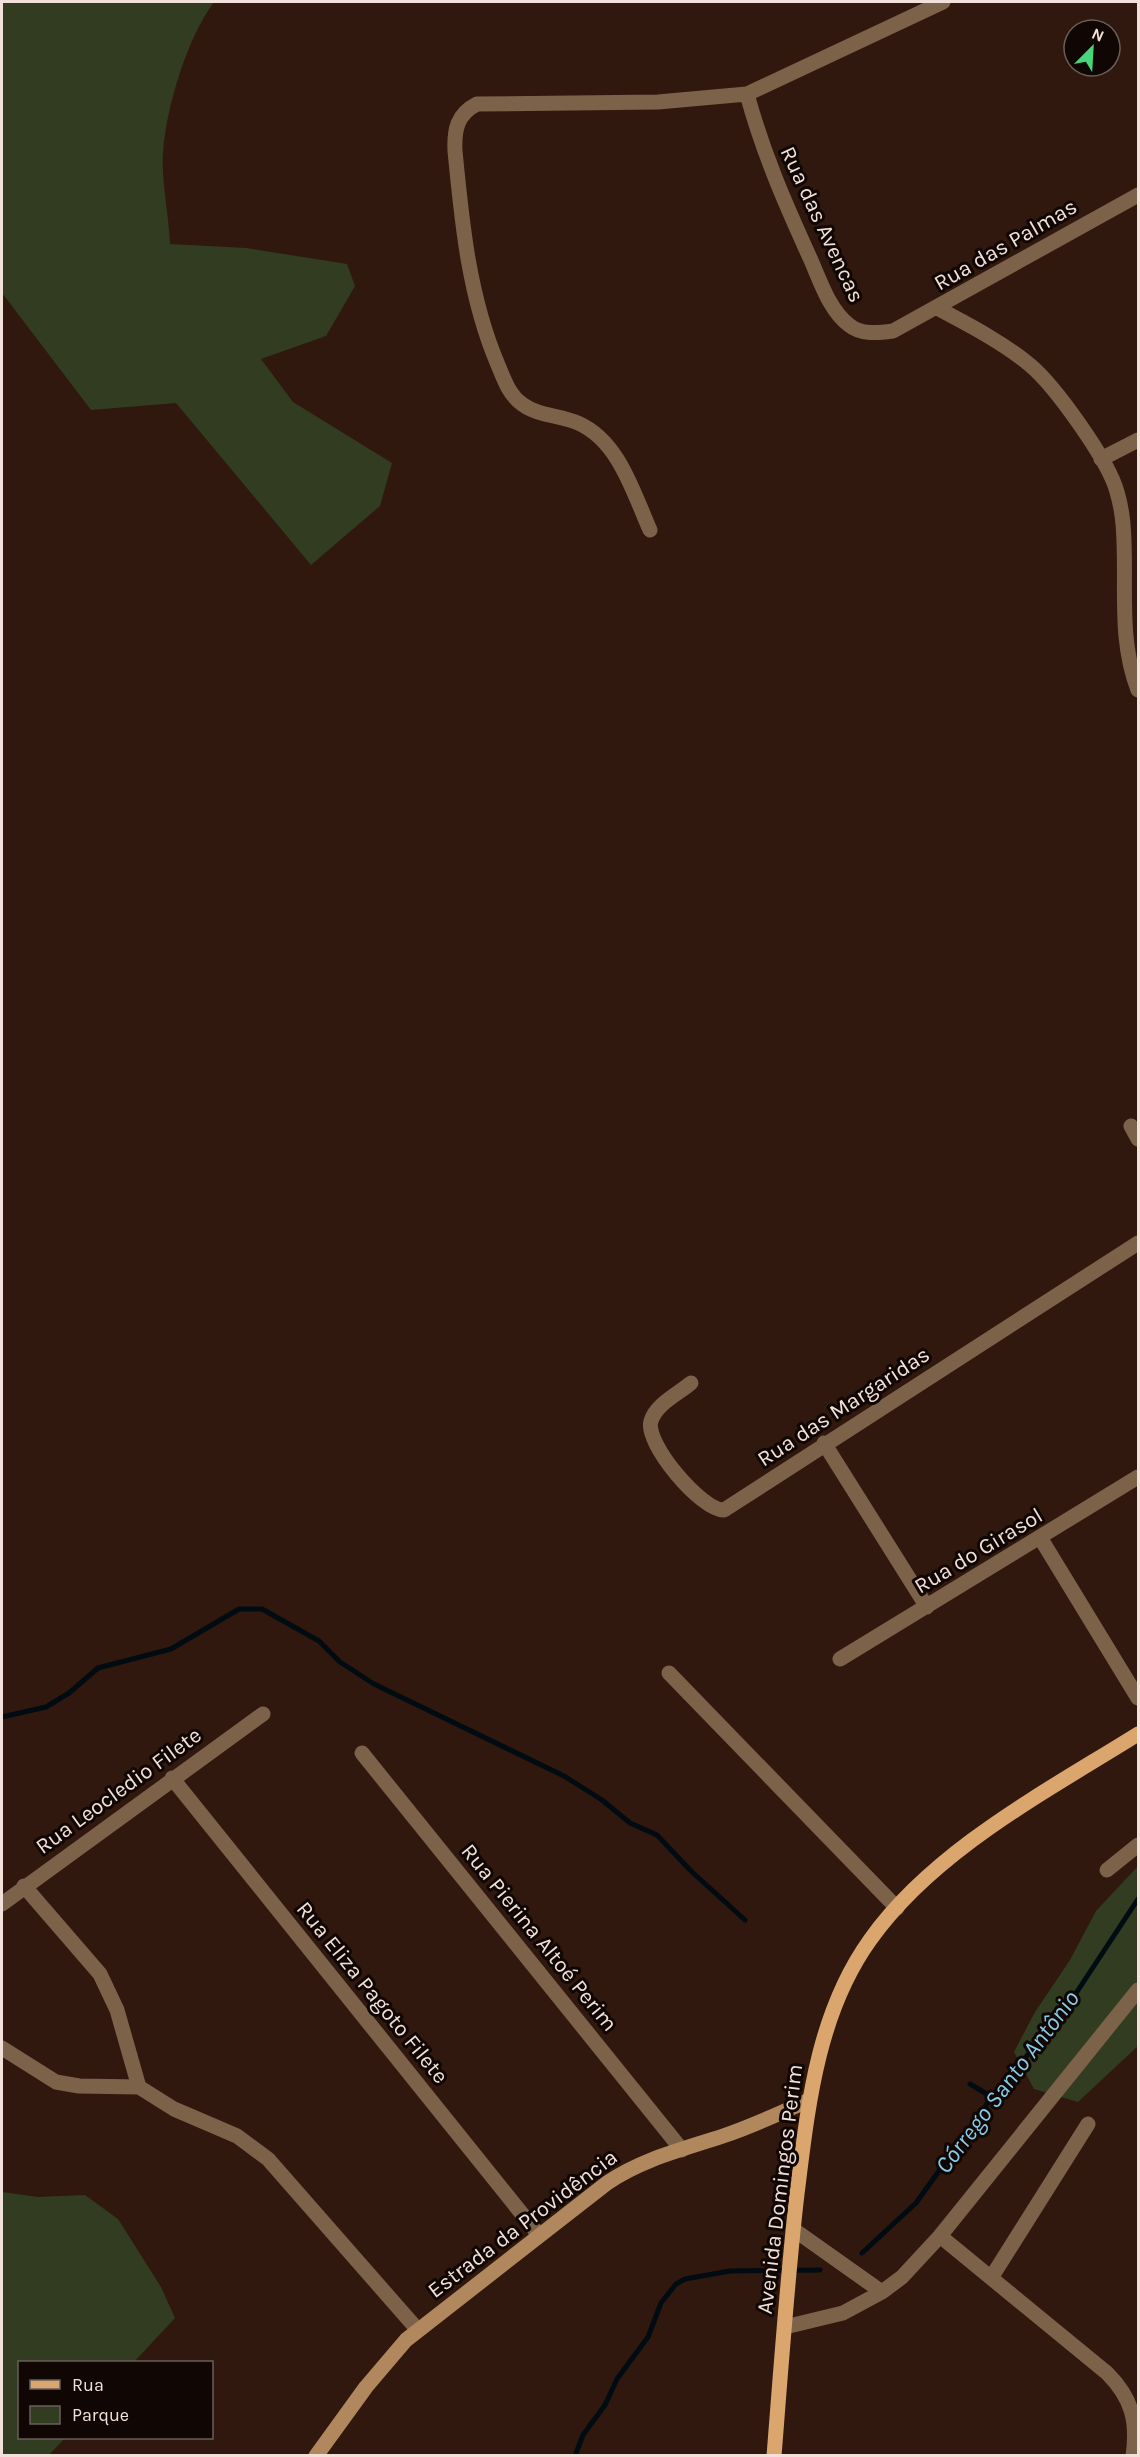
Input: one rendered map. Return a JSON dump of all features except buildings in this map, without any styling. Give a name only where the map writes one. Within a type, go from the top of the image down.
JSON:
[{"type":"main road","name":"Avenida Domingos Perim","points":[[774,2456],[790,2255],[809,2100],[820,2049],[838,2001],[859,1957],[897,1908],[941,1866],[1032,1799],[1138,1734]]},
{"type":"street","points":[[650,530],[619,463],[605,440],[575,422],[522,405],[511,393],[502,375],[487,339],[467,257],[455,151],[456,127],[465,110],[477,104],[658,102],[747,94],[943,2]]},
{"type":"street","name":"Rua das Avencas","points":[[747,94],[766,160],[816,272],[839,316],[850,327],[860,331],[893,331]]},
{"type":"street","name":"Rua das Palmas","points":[[893,331],[1138,195]]},
{"type":"street","points":[[937,308],[1007,348],[1032,366],[1051,388],[1101,459],[1117,490],[1123,523],[1123,617],[1126,654],[1138,690]]},
{"type":"street","points":[[1101,459],[1138,440]]},
{"type":"street","name":"Rua das Margaridas","points":[[691,1383],[657,1409],[650,1423],[650,1432],[661,1454],[693,1491],[711,1507],[724,1510],[824,1443],[1138,1243]]},
{"type":"street","points":[[824,1443],[927,1607]]},
{"type":"street","name":"Rua do Girasol","points":[[840,1659],[1041,1539],[1138,1477]]},
{"type":"street","points":[[1041,1539],[1138,1698]]},
{"type":"street","points":[[669,1673],[897,1908]]},
{"type":"street","name":"Rua Leocledio Filete","points":[[2,1904],[172,1778],[263,1714]]},
{"type":"street","name":"Rua Pierina Altoé Perim","points":[[363,1753],[682,2150]]},
{"type":"street","name":"Rua Eliza Pagoto Filete","points":[[172,1778],[538,2235]]},
{"type":"street","points":[[1107,1870],[1138,1845]]},
{"type":"street","points":[[24,1886],[100,1974],[117,2010],[139,2087]]},
{"type":"street","points":[[785,2327],[843,2313],[882,2292],[902,2277],[940,2236],[1138,1990]]},
{"type":"street","points":[[2,2048],[40,2072],[67,2085],[139,2087],[187,2115],[237,2136],[268,2159],[417,2329]]},
{"type":"street","name":"Estrada da Providência","points":[[316,2456],[366,2387],[417,2329],[625,2171],[757,2123],[809,2100]]},
{"type":"street","points":[[991,2278],[1088,2124]]},
{"type":"street","points":[[793,2229],[882,2292]]},
{"type":"street","points":[[940,2236],[1107,2373],[1122,2388],[1132,2408],[1136,2430],[1133,2456]]},
{"type":"green space","points":[[2,2],[214,2],[195,34],[168,115],[163,163],[170,244],[246,248],[347,264],[355,286],[326,336],[261,359],[293,402],[392,463],[380,506],[311,565],[176,403],[91,410],[2,293]]},
{"type":"green space","points":[[1138,1866],[1138,2046],[1078,2102],[1034,2089],[1014,2052],[1035,2012],[1070,1960],[1096,1911]]},
{"type":"green space","points":[[2,2192],[38,2197],[85,2195],[118,2219],[161,2287],[175,2318],[135,2361],[18,2361],[18,2439],[64,2439],[49,2455],[2,2455]]},
{"type":"waterway","points":[[2,1717],[46,1707],[69,1693],[98,1668],[171,1649],[239,1609],[262,1609],[319,1641],[340,1662],[374,1684],[564,1776],[602,1800],[630,1823],[657,1835],[691,1871],[745,1920]]},
{"type":"waterway","name":"Córrego Santo Antônio","points":[[862,2253],[916,2203],[992,2097],[1063,2013],[1138,1899]]},
{"type":"waterway","points":[[970,2084],[992,2097]]},
{"type":"waterway","name":"Córrego Santo Antônio","points":[[575,2456],[583,2435],[605,2405],[617,2379],[648,2337],[661,2303],[676,2284],[685,2279],[730,2271],[820,2270]]}]
